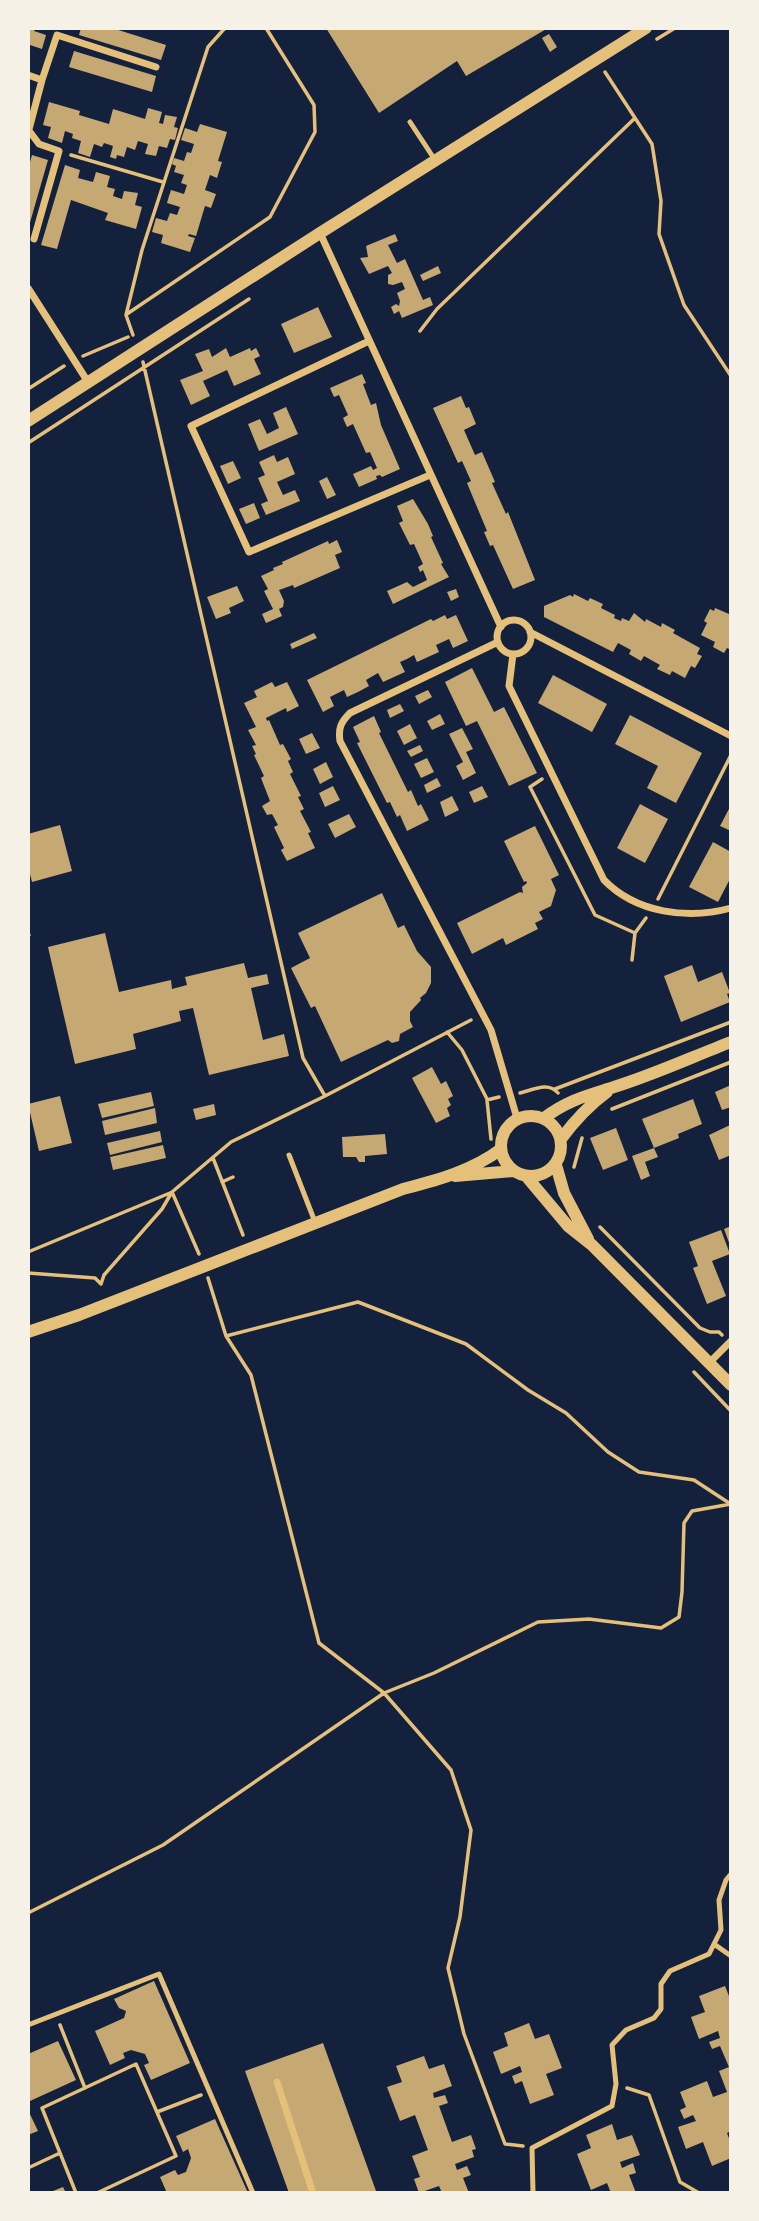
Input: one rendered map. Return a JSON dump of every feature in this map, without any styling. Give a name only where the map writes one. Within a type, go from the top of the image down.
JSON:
[{"type":"street","points":[[28,421],[646,28]]},
{"type":"street","points":[[34,239],[59,151],[39,144],[29,133],[57,35],[156,68]]},
{"type":"street","points":[[28,75],[42,80]]},
{"type":"street","points":[[320,233],[501,627],[498,642],[503,650],[513,654],[523,651],[527,648],[530,632]]},
{"type":"street","points":[[28,288],[88,382]]},
{"type":"street","points":[[369,341],[191,426],[248,552],[430,475]]},
{"type":"street","points":[[501,627],[510,621],[520,621],[530,632],[731,736]]},
{"type":"street","points":[[498,642],[350,713],[340,726],[339,734],[340,741],[491,1030],[517,1118]]},
{"type":"street","points":[[513,654],[509,686],[604,880],[626,899],[667,912],[709,914],[731,908]]},
{"type":"street","points":[[544,1118],[564,1103],[614,1087],[731,1042]]},
{"type":"street","points":[[561,1139],[588,1106],[614,1087]]},
{"type":"street","points":[[448,1177],[519,1173],[537,1176],[547,1172],[556,1165],[562,1153],[556,1126],[544,1118],[531,1115],[517,1118],[508,1126],[502,1137],[501,1149],[505,1161],[519,1173],[568,1226],[592,1245],[731,1385]]},
{"type":"street","points":[[28,1332],[79,1315],[403,1189],[448,1177],[478,1164],[501,1149]]},
{"type":"street","points":[[556,1165],[569,1205],[592,1245]]},
{"type":"street","points":[[709,1363],[730,1342]]},
{"type":"street","points":[[277,2082],[313,2193]]},
{"type":"lane","points":[[410,122],[435,160]]},
{"type":"lane","points":[[289,1155],[315,1222]]},
{"type":"lane","points":[[533,2193],[532,2148],[612,2106],[617,2084],[612,2045],[626,2030],[654,2018],[661,2009],[661,1984],[670,1971],[709,1954],[721,1930],[719,1900],[731,1874]]},
{"type":"lane","points":[[714,1944],[731,1956]]},
{"type":"lane","points":[[28,2025],[159,1974],[253,2193]]},
{"type":"path","points":[[225,28],[208,47],[142,250],[126,315],[152,394],[303,1058],[325,1096]]},
{"type":"path","points":[[126,315],[270,217],[315,132],[314,105],[266,28]]},
{"type":"path","points":[[604,70],[652,144],[661,201],[659,234],[684,305],[731,376]]},
{"type":"path","points":[[420,331],[437,309],[636,117]]},
{"type":"path","points":[[59,151],[163,182]]},
{"type":"path","points":[[653,908],[731,755]]},
{"type":"path","points":[[552,772],[530,787],[595,915],[635,933],[632,960]]},
{"type":"path","points":[[28,1252],[172,1192],[231,1142],[482,1014]]},
{"type":"path","points":[[555,1089],[731,1021]]},
{"type":"path","points":[[447,1032],[462,1051],[487,1100],[492,1137],[488,1147],[477,1156],[478,1164]]},
{"type":"path","points":[[603,1113],[731,1062]]},
{"type":"path","points":[[487,1100],[547,1086],[555,1089],[564,1103]]},
{"type":"path","points":[[574,1174],[582,1136],[578,1121]]},
{"type":"path","points":[[213,1158],[244,1237]]},
{"type":"path","points":[[222,1182],[233,1177]]},
{"type":"path","points":[[172,1192],[204,1265],[226,1336],[251,1375],[319,1643],[384,1693],[451,1770],[471,1830],[460,1917],[448,1968],[464,2034],[505,2144],[532,2148]]},
{"type":"path","points":[[28,1273],[95,1278],[101,1283],[104,1275],[162,1209],[172,1192]]},
{"type":"path","points":[[593,1219],[700,1328],[719,1332],[730,1342]]},
{"type":"path","points":[[226,1336],[358,1302],[466,1344],[528,1390],[566,1413],[608,1452],[639,1472],[694,1480],[731,1504]]},
{"type":"path","points":[[28,1913],[163,1845],[384,1693],[434,1673],[538,1622],[589,1619],[661,1628],[679,1617],[684,1523],[692,1511],[731,1504]]},
{"type":"path","points":[[56,2014],[85,2088]]},
{"type":"path","points":[[76,2193],[42,2108],[136,2064],[176,2156],[97,2193]]},
{"type":"path","points":[[617,2084],[649,2095],[680,2182],[699,2193]]},
{"type":"path","points":[[157,2112],[209,2091]]},
{"type":"path","points":[[28,2168],[60,2152]]},
{"type":"building","points":[[28,28],[36,28],[34,31],[46,35],[42,49],[30,45],[28,50]]},
{"type":"building","points":[[81,28],[112,28],[166,45],[161,60],[79,35]]},
{"type":"building","points":[[326,28],[548,28],[466,76],[457,61],[379,113]]},
{"type":"building","points":[[549,34],[557,47],[550,52],[542,38]]},
{"type":"building","points":[[74,51],[156,76],[152,92],[69,67]]},
{"type":"building","points":[[49,102],[80,111],[79,115],[109,124],[113,109],[145,119],[148,108],[162,112],[159,123],[163,124],[165,115],[177,117],[174,127],[178,128],[175,140],[170,139],[167,148],[159,146],[156,156],[145,154],[148,144],[138,141],[135,150],[127,147],[124,157],[117,155],[116,159],[110,157],[113,146],[104,143],[102,147],[94,144],[90,157],[78,153],[81,141],[72,138],[73,134],[65,131],[62,143],[48,138],[51,127],[43,125]]},
{"type":"building","points":[[200,124],[227,132],[218,161],[222,162],[217,178],[210,175],[205,190],[216,194],[211,208],[205,206],[196,236],[188,236],[195,238],[190,252],[161,243],[163,235],[152,232],[156,218],[167,221],[170,213],[177,215],[180,207],[167,203],[171,190],[184,194],[187,185],[181,183],[184,175],[174,172],[176,166],[172,164],[174,158],[184,161],[187,152],[191,153],[194,144],[181,140],[185,128],[197,132]]},
{"type":"building","points":[[32,155],[48,160],[29,226],[28,169]]},
{"type":"building","points":[[65,165],[80,170],[78,178],[93,182],[96,172],[110,176],[107,187],[115,189],[113,196],[122,199],[124,191],[138,193],[135,205],[142,207],[136,229],[105,220],[108,213],[71,200],[57,249],[41,245]]},
{"type":"building","points":[[395,234],[398,241],[388,245],[397,263],[405,259],[423,300],[430,297],[433,305],[402,318],[399,311],[394,314],[391,307],[396,304],[399,306],[397,293],[405,289],[402,282],[388,284],[388,275],[392,273],[388,266],[369,274],[360,258],[368,257],[366,246]]},
{"type":"building","points":[[438,266],[441,273],[423,281],[420,275]]},
{"type":"building","points":[[318,307],[332,337],[294,353],[281,324]]},
{"type":"building","points":[[226,348],[230,357],[256,348],[260,356],[254,359],[261,374],[234,386],[227,370],[203,381],[210,396],[191,405],[180,380],[203,371],[195,354],[209,349],[212,357]]},
{"type":"building","points":[[362,374],[371,405],[376,403],[381,425],[400,469],[382,477],[376,476],[377,479],[359,487],[353,474],[371,466],[373,470],[377,468],[370,452],[366,453],[353,424],[347,427],[343,418],[348,415],[339,395],[334,397],[330,388]]},
{"type":"building","points":[[461,396],[476,424],[464,430],[475,455],[482,452],[495,482],[492,483],[506,514],[508,512],[535,580],[513,589],[493,545],[490,546],[484,532],[487,531],[467,483],[471,481],[462,461],[458,463],[433,408]]},
{"type":"building","points":[[286,407],[298,434],[259,451],[248,424],[260,419],[267,434],[279,428],[273,413]]},
{"type":"building","points":[[274,455],[277,462],[288,457],[295,474],[277,482],[283,495],[295,490],[300,501],[266,515],[261,504],[268,501],[258,478],[265,475],[259,462]]},
{"type":"building","points":[[233,461],[241,478],[228,484],[220,466]]},
{"type":"building","points":[[327,477],[336,495],[327,499],[319,481]]},
{"type":"building","points":[[413,499],[428,524],[443,563],[441,564],[449,577],[393,604],[387,591],[407,582],[413,587],[427,580],[423,570],[420,572],[418,567],[423,564],[414,544],[410,545],[399,523],[403,521],[397,506]]},
{"type":"building","points":[[254,503],[260,518],[246,524],[239,509]]},
{"type":"building","points":[[337,540],[342,552],[335,555],[340,568],[294,588],[293,585],[279,590],[284,601],[283,607],[279,609],[282,616],[266,623],[262,614],[273,609],[264,591],[268,589],[261,576],[283,564],[282,562],[328,541],[329,544]]},
{"type":"building","points":[[237,586],[244,601],[229,608],[231,613],[216,619],[207,597]]},
{"type":"building","points":[[456,589],[459,597],[451,601],[447,592]]},
{"type":"building","points":[[574,594],[603,604],[601,608],[621,621],[622,618],[629,621],[634,613],[645,622],[646,619],[661,627],[662,623],[675,630],[673,633],[700,648],[697,654],[702,656],[695,668],[691,666],[685,678],[672,671],[670,675],[657,669],[660,665],[644,656],[641,661],[629,654],[631,650],[618,643],[613,652],[544,617],[544,606],[570,595],[573,597]]},
{"type":"building","points":[[715,608],[729,614],[731,609],[731,650],[727,648],[724,653],[713,647],[715,642],[701,635],[710,609],[714,611]]},
{"type":"building","points":[[445,615],[447,619],[456,615],[468,641],[453,648],[449,639],[436,645],[439,652],[417,662],[414,655],[400,662],[405,672],[383,682],[378,673],[366,680],[369,686],[358,692],[347,697],[344,690],[330,697],[334,706],[323,712],[307,680],[431,619],[433,621]]},
{"type":"building","points":[[314,633],[317,638],[292,649],[290,644]]},
{"type":"building","points":[[472,668],[494,712],[504,707],[537,773],[509,786],[477,721],[466,726],[445,682]]},
{"type":"building","points":[[553,675],[607,704],[592,732],[538,703]]},
{"type":"building","points":[[272,682],[275,687],[287,682],[299,706],[287,712],[286,708],[266,718],[280,745],[283,744],[291,759],[288,761],[293,772],[290,774],[301,796],[298,797],[304,809],[300,811],[311,832],[308,833],[315,848],[287,861],[274,827],[278,825],[272,814],[267,815],[262,806],[270,801],[261,778],[264,776],[254,755],[256,754],[252,746],[256,745],[248,730],[256,727],[244,703],[257,697],[254,691]]},
{"type":"building","points":[[428,690],[432,697],[419,704],[415,696]]},
{"type":"building","points":[[400,704],[404,711],[390,718],[387,710]]},
{"type":"building","points":[[440,714],[445,724],[432,730],[427,721]]},
{"type":"building","points":[[630,715],[702,753],[676,803],[647,788],[658,766],[615,744]]},
{"type":"building","points":[[374,716],[381,732],[379,733],[408,792],[411,790],[418,806],[421,804],[429,820],[407,831],[400,815],[397,817],[390,802],[387,803],[357,743],[360,742],[353,727]]},
{"type":"building","points":[[410,724],[417,738],[404,745],[397,731]]},
{"type":"building","points":[[462,728],[473,749],[466,752],[476,773],[463,780],[456,766],[463,762],[449,734]]},
{"type":"building","points":[[312,733],[320,748],[306,754],[299,739]]},
{"type":"building","points":[[420,745],[423,751],[411,757],[407,751]]},
{"type":"building","points":[[427,758],[434,772],[421,778],[414,764]]},
{"type":"building","points":[[326,762],[333,777],[320,784],[313,769]]},
{"type":"building","points":[[437,778],[441,786],[427,793],[424,785]]},
{"type":"building","points":[[333,786],[340,800],[325,807],[319,793]]},
{"type":"building","points":[[482,786],[488,797],[474,803],[469,792]]},
{"type":"building","points":[[452,796],[459,810],[445,817],[440,802]]},
{"type":"building","points":[[640,804],[668,819],[645,863],[617,848]]},
{"type":"building","points":[[731,805],[731,831],[720,826]]},
{"type":"building","points":[[349,814],[356,827],[335,838],[328,824]]},
{"type":"building","points":[[60,825],[72,871],[32,882],[28,866],[28,834]]},
{"type":"building","points":[[535,826],[559,875],[551,879],[556,890],[551,906],[539,912],[543,919],[535,923],[538,929],[506,945],[503,938],[472,954],[457,923],[520,892],[523,893],[522,887],[527,883],[524,882],[504,841]]},
{"type":"building","points":[[713,842],[731,852],[731,877],[718,902],[689,887]]},
{"type":"building","points":[[382,893],[398,928],[404,925],[417,951],[431,967],[431,983],[410,1012],[413,1027],[400,1034],[399,1041],[392,1043],[388,1040],[341,1062],[315,1006],[311,1008],[291,968],[310,958],[298,933]]},
{"type":"building","points":[[105,933],[119,992],[171,980],[172,989],[187,985],[185,977],[244,963],[248,978],[267,974],[269,984],[251,988],[263,1040],[284,1034],[289,1056],[209,1075],[193,1008],[179,1011],[181,1021],[133,1034],[136,1049],[75,1064],[48,947]]},
{"type":"building","points":[[692,965],[698,982],[722,972],[730,993],[727,994],[730,1002],[681,1022],[664,976]]},
{"type":"building","points":[[432,1067],[441,1084],[446,1081],[453,1096],[448,1099],[451,1105],[447,1108],[450,1116],[436,1123],[412,1078]]},
{"type":"building","points":[[731,1085],[731,1107],[722,1110],[715,1092]]},
{"type":"building","points":[[151,1092],[154,1106],[102,1118],[98,1104]]},
{"type":"building","points":[[60,1096],[72,1143],[39,1151],[28,1104]]},
{"type":"building","points":[[693,1099],[702,1124],[678,1134],[679,1138],[654,1148],[642,1119]]},
{"type":"building","points":[[214,1104],[216,1115],[196,1120],[193,1109]]},
{"type":"building","points":[[155,1108],[157,1123],[105,1135],[102,1121]]},
{"type":"building","points":[[730,1125],[731,1155],[719,1160],[709,1135]]},
{"type":"building","points":[[616,1128],[628,1160],[603,1170],[590,1138]]},
{"type":"building","points":[[160,1131],[162,1142],[110,1155],[107,1143]]},
{"type":"building","points":[[385,1134],[387,1154],[365,1156],[365,1162],[359,1162],[356,1157],[343,1157],[342,1137]]},
{"type":"building","points":[[163,1145],[166,1158],[113,1170],[110,1157]]},
{"type":"building","points":[[654,1148],[658,1157],[645,1162],[650,1176],[641,1180],[632,1156]]},
{"type":"building","points":[[731,1226],[731,1248],[724,1229]]},
{"type":"building","points":[[721,1230],[730,1254],[712,1261],[726,1296],[707,1304],[693,1268],[698,1266],[689,1242]]},
{"type":"building","points":[[154,1981],[190,2063],[151,2080],[144,2065],[149,2063],[145,2054],[131,2050],[123,2053],[125,2058],[110,2065],[95,2031],[124,2018],[126,2011],[119,2008],[114,1999]]},
{"type":"building","points":[[725,1986],[731,2001],[731,2131],[727,2133],[731,2144],[731,2158],[712,2166],[703,2142],[686,2149],[678,2127],[696,2121],[693,2115],[684,2119],[680,2110],[686,2107],[680,2092],[707,2081],[713,2097],[727,2092],[719,2071],[729,2067],[720,2046],[712,2049],[709,2042],[720,2038],[718,2031],[699,2039],[691,2017],[705,2012],[699,1996]]},
{"type":"building","points":[[529,2023],[535,2039],[549,2034],[562,2068],[546,2074],[554,2095],[530,2104],[522,2081],[515,2084],[512,2076],[522,2072],[520,2066],[501,2074],[493,2052],[508,2046],[504,2033]]},
{"type":"building","points":[[58,2041],[76,2080],[30,2101],[28,2106],[28,2054]]},
{"type":"building","points":[[323,2043],[376,2191],[289,2193],[245,2071]]},
{"type":"building","points":[[424,2056],[429,2069],[444,2064],[452,2086],[433,2093],[434,2098],[445,2095],[448,2103],[439,2106],[452,2142],[471,2135],[476,2149],[472,2150],[474,2157],[455,2164],[457,2170],[467,2166],[471,2175],[463,2178],[469,2193],[442,2193],[439,2186],[419,2193],[414,2179],[420,2177],[412,2156],[428,2150],[415,2115],[400,2121],[387,2087],[402,2082],[396,2066]]},
{"type":"building","points":[[28,2110],[38,2131],[28,2135]]},
{"type":"building","points":[[215,2119],[248,2193],[167,2193],[160,2177],[175,2170],[178,2175],[186,2172],[191,2158],[188,2149],[183,2152],[176,2136]]},
{"type":"building","points":[[612,2124],[617,2140],[632,2135],[640,2155],[620,2162],[622,2168],[633,2163],[636,2173],[629,2175],[636,2193],[611,2193],[607,2183],[591,2190],[577,2154],[591,2148],[586,2135]]},
{"type":"building","points":[[63,2187],[66,2193],[48,2193]]}]
